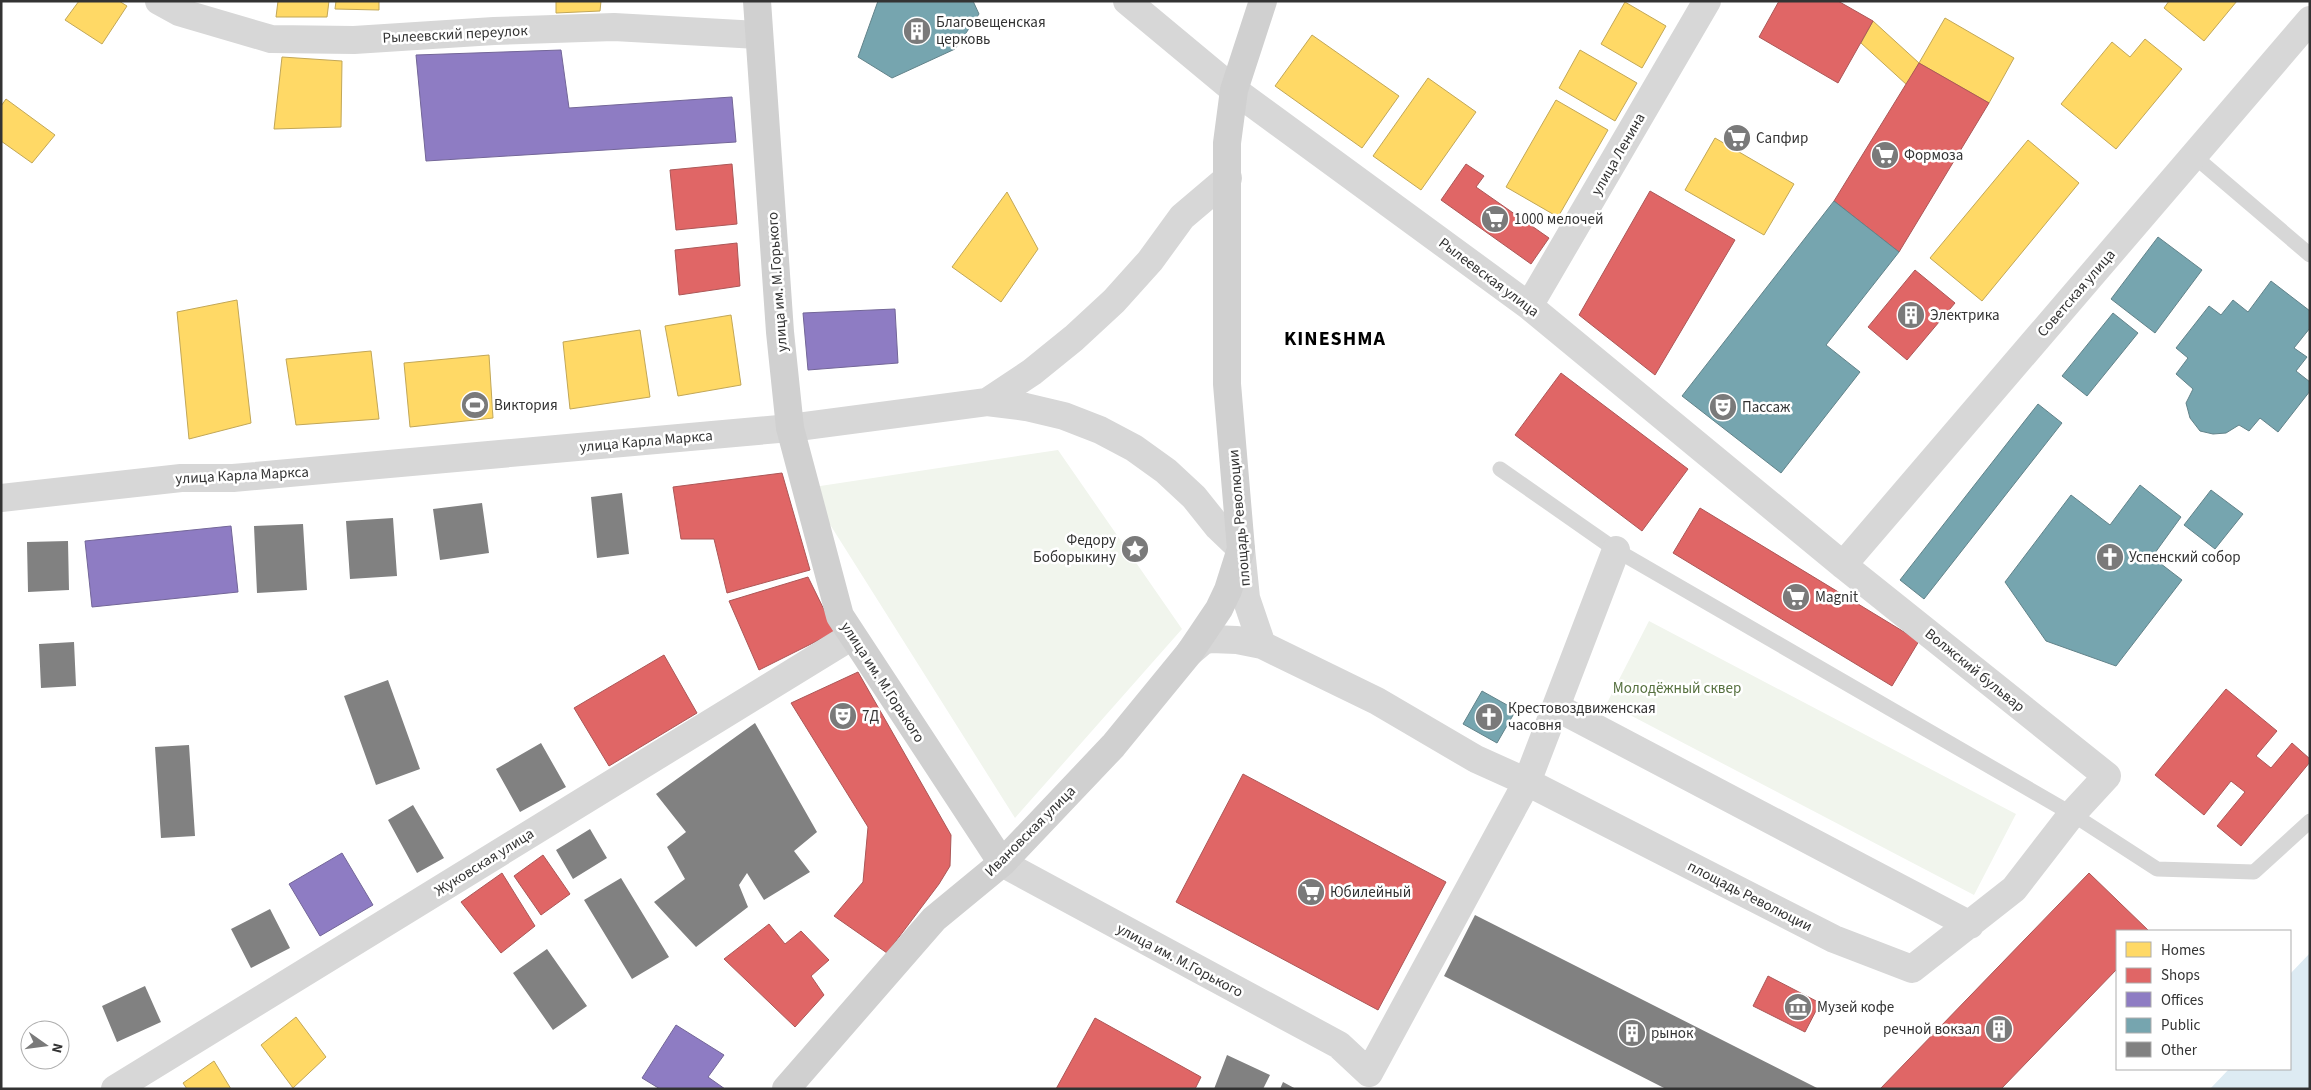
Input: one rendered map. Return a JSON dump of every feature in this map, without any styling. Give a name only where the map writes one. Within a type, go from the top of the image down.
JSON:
[{"type":"main road","name":"улица им. М.Горького","points":[[756,1],[780,332],[790,428],[840,616],[1002,863]]},
{"type":"main road","name":"площадь Революции","points":[[1241,550],[1227,384],[1227,143],[1234,90],[1264,1]]},
{"type":"main road","name":"Ивановская улица","points":[[786,1089],[934,919],[1002,863],[1113,746],[1190,652],[1224,599],[1236,570],[1241,550]]},
{"type":"street","name":"Рылеевский переулок","points":[[159,1],[179,12],[271,39],[354,40],[494,31],[614,27],[758,35]]},
{"type":"street","name":"Рылеевская улица","points":[[1127,1],[1234,90],[1529,306],[1843,565]]},
{"type":"street","name":"улица Ленина","points":[[1529,306],[1707,1]]},
{"type":"street","name":"Советская улица","points":[[1843,565],[2310,20]]},
{"type":"street","points":[[987,402],[1032,372],[1081,332],[1114,301],[1150,260],[1182,217],[1228,178]]},
{"type":"street","name":"улица Карла Маркса","points":[[1,498],[181,478],[233,478],[790,428],[987,402],[1064,416],[1100,430],[1134,448],[1166,471],[1194,497],[1218,528],[1241,550]]},
{"type":"street","name":"площадь Революции","points":[[1241,550],[1246,598],[1262,645],[1377,701],[1476,759],[1528,782],[1834,939],[1912,969],[2014,889],[2072,814],[2106,776]]},
{"type":"street","points":[[1370,1081],[1528,782],[1616,550]]},
{"type":"street","name":"Волжский бульвар","points":[[1843,565],[2106,776]]},
{"type":"street","name":"Жуковская улица","points":[[115,1089],[852,636]]},
{"type":"street","points":[[1190,652],[1203,640],[1211,639],[1237,640],[1262,645]]},
{"type":"street","points":[[1556,707],[1970,925]]},
{"type":"street","name":"улица им. М.Горького","points":[[1002,863],[1338,1045],[1370,1081]]},
{"type":"lane","points":[[2194,156],[2310,255]]},
{"type":"lane","points":[[1500,469],[1616,550],[2072,814],[2157,869],[2254,872],[2310,821]]},
{"type":"green space","points":[[1058,450],[1182,629],[1015,818],[807,488]]},
{"type":"green space","name":"Молодёжный сквер","points":[[1649,621],[2016,814],[1974,895],[1607,703]]},
{"type":"shaded area","points":[[2310,953],[2310,1089],[2210,1089],[2228,1070],[2291,1070],[2291,973]]},
{"type":"building: Homes","points":[[79,1],[119,1],[127,6],[102,44],[65,20]]},
{"type":"building: Homes","points":[[278,1],[329,1],[327,17],[276,17]]},
{"type":"building: Homes","points":[[336,1],[379,1],[379,10],[335,9]]},
{"type":"building: Homes","points":[[556,1],[601,1],[600,11],[556,13]]},
{"type":"building: Homes","points":[[2169,1],[2237,1],[2204,41],[2164,8]]},
{"type":"building: Homes","points":[[1625,2],[1666,26],[1642,68],[1601,44]]},
{"type":"building: Homes","points":[[1945,18],[2014,58],[1989,103],[1919,63]]},
{"type":"building: Homes","points":[[1873,21],[1919,63],[1907,85],[1861,43]]},
{"type":"building: Homes","points":[[1312,35],[1399,96],[1362,148],[1275,86]]},
{"type":"building: Homes","points":[[2145,39],[2182,69],[2116,149],[2061,104],[2112,42],[2130,57]]},
{"type":"building: Homes","points":[[1580,50],[1637,83],[1615,121],[1559,88]]},
{"type":"building: Homes","points":[[282,57],[342,61],[341,127],[274,129]]},
{"type":"building: Homes","points":[[1428,78],[1476,112],[1421,190],[1373,156]]},
{"type":"building: Homes","points":[[6,99],[55,135],[32,163],[1,141],[1,106]]},
{"type":"building: Homes","points":[[1556,100],[1608,130],[1558,217],[1506,187]]},
{"type":"building: Homes","points":[[1715,138],[1794,184],[1764,235],[1685,190]]},
{"type":"building: Homes","points":[[2028,140],[2079,183],[1982,301],[1930,258]]},
{"type":"building: Homes","points":[[1007,192],[1038,249],[1001,302],[952,267]]},
{"type":"building: Homes","points":[[237,300],[251,423],[189,439],[177,312]]},
{"type":"building: Homes","points":[[731,315],[741,385],[678,396],[665,326]]},
{"type":"building: Homes","points":[[640,330],[650,397],[570,409],[563,342]]},
{"type":"building: Homes","points":[[371,351],[379,419],[296,425],[286,359]]},
{"type":"building: Homes","points":[[489,355],[493,418],[410,427],[404,363]]},
{"type":"building: Homes","points":[[296,1017],[326,1057],[293,1088],[261,1045]]},
{"type":"building: Homes","points":[[214,1061],[231,1089],[187,1089],[183,1083]]},
{"type":"building: Shops","points":[[1779,1],[1838,1],[1873,21],[1838,83],[1759,37]]},
{"type":"building: Shops","points":[[1919,63],[1989,103],[1899,252],[1834,201]]},
{"type":"building: Shops","points":[[732,164],[737,224],[676,230],[670,170]]},
{"type":"building: Shops","name":"1000 мелочей","points":[[1466,164],[1484,176],[1476,187],[1549,238],[1531,264],[1441,200]]},
{"type":"building: Shops","points":[[1650,191],[1735,240],[1655,375],[1579,315]]},
{"type":"building: Shops","points":[[737,243],[740,286],[679,295],[675,250]]},
{"type":"building: Shops","name":"Электрика","points":[[1915,270],[1955,303],[1907,360],[1868,327]]},
{"type":"building: Shops","points":[[1561,373],[1688,469],[1642,531],[1515,435]]},
{"type":"building: Shops","points":[[782,473],[810,570],[727,593],[714,539],[681,539],[673,487]]},
{"type":"building: Shops","name":"Magnit","points":[[1700,508],[1919,641],[1892,686],[1673,553]]},
{"type":"building: Shops","points":[[808,577],[835,632],[759,670],[729,601]]},
{"type":"building: Shops","points":[[664,655],[697,713],[609,766],[574,708]]},
{"type":"building: Shops","points":[[858,672],[951,835],[950,866],[939,884],[887,953],[834,916],[863,882],[868,827],[791,703]]},
{"type":"building: Shops","points":[[2226,689],[2277,731],[2256,756],[2271,768],[2292,743],[2310,759],[2310,762],[2241,846],[2217,826],[2245,792],[2231,781],[2204,815],[2155,775]]},
{"type":"building: Shops","name":"Юбилейный","points":[[1243,774],[1446,882],[1378,1010],[1176,902]]},
{"type":"building: Shops","points":[[543,855],[570,894],[541,915],[514,876]]},
{"type":"building: Shops","points":[[502,873],[535,926],[501,953],[461,902]]},
{"type":"building: Shops","name":"речной вокзал","points":[[2089,873],[2148,930],[2116,930],[2116,970],[2001,1089],[1880,1089]]},
{"type":"building: Shops","points":[[769,924],[785,944],[801,931],[829,960],[811,976],[824,995],[795,1027],[724,959]]},
{"type":"building: Shops","points":[[1768,976],[1820,1003],[1805,1032],[1753,1006]]},
{"type":"building: Shops","points":[[1095,1018],[1201,1077],[1195,1089],[1056,1089]]},
{"type":"building: Offices","points":[[561,50],[569,108],[732,97],[736,142],[426,161],[416,55]]},
{"type":"building: Offices","points":[[895,309],[898,363],[808,370],[803,313]]},
{"type":"building: Offices","points":[[231,526],[238,592],[92,607],[85,541]]},
{"type":"building: Offices","points":[[342,853],[373,905],[320,936],[289,884]]},
{"type":"building: Offices","points":[[676,1025],[724,1055],[708,1077],[725,1089],[660,1089],[642,1078]]},
{"type":"building: Public","name":"Благовещенская церковь","points":[[878,1],[973,1],[979,14],[955,49],[892,78],[858,57]]},
{"type":"building: Public","points":[[1834,201],[1899,252],[1826,345],[1860,372],[1781,473],[1682,396]]},
{"type":"building: Public","points":[[2158,237],[2202,270],[2155,333],[2111,299]]},
{"type":"building: Public","points":[[2271,281],[2310,311],[2310,328],[2294,348],[2307,357],[2296,371],[2310,382],[2310,391],[2278,432],[2260,418],[2249,431],[2239,425],[2226,433],[2213,434],[2200,431],[2190,418],[2186,403],[2193,389],[2176,374],[2188,358],[2176,348],[2209,306],[2221,315],[2233,300],[2248,312]]},
{"type":"building: Public","points":[[2113,313],[2138,333],[2087,396],[2062,376]]},
{"type":"building: Public","points":[[2038,404],[2062,423],[1924,599],[1900,580]]},
{"type":"building: Public","points":[[2140,485],[2181,517],[2152,557],[2182,580],[2116,666],[2046,641],[2005,582],[2071,495],[2110,525]]},
{"type":"building: Public","points":[[2211,490],[2243,514],[2215,549],[2184,525]]},
{"type":"building: Public","name":"Крестовоздвиженская часовня","points":[[1482,691],[1516,710],[1497,743],[1463,724]]},
{"type":"building: Other","points":[[622,493],[629,554],[597,558],[591,497]]},
{"type":"building: Other","points":[[482,503],[489,553],[440,560],[433,509]]},
{"type":"building: Other","points":[[393,518],[397,576],[350,579],[346,521]]},
{"type":"building: Other","points":[[303,524],[307,590],[257,593],[254,526]]},
{"type":"building: Other","points":[[68,541],[69,590],[28,592],[27,542]]},
{"type":"building: Other","points":[[74,642],[76,686],[41,688],[39,644]]},
{"type":"building: Other","points":[[388,680],[420,769],[376,785],[344,696]]},
{"type":"building: Other","points":[[755,723],[817,832],[794,851],[810,872],[764,900],[747,873],[739,885],[748,907],[696,947],[654,902],[685,879],[667,847],[686,832],[656,794]]},
{"type":"building: Other","points":[[541,743],[566,787],[520,812],[496,769]]},
{"type":"building: Other","points":[[189,745],[195,836],[161,838],[155,747]]},
{"type":"building: Other","points":[[413,805],[444,858],[417,873],[388,820]]},
{"type":"building: Other","points":[[590,829],[607,858],[573,879],[556,850]]},
{"type":"building: Other","points":[[621,878],[669,957],[632,979],[584,900]]},
{"type":"building: Other","points":[[270,909],[290,948],[251,968],[231,929]]},
{"type":"building: Other","name":"рынок","points":[[1475,915],[1819,1089],[1666,1089],[1444,976]]},
{"type":"building: Other","points":[[547,949],[587,1006],[553,1030],[513,973]]},
{"type":"building: Other","points":[[145,986],[161,1022],[117,1042],[102,1006]]},
{"type":"building: Other","points":[[1227,1055],[1270,1075],[1263,1089],[1214,1089]]},
{"type":"building: Other","points":[[1283,1082],[1296,1089],[1280,1089]]},
{"type":"place","name":"Благовещенская церковь","points":[[917,31]]},
{"type":"place","name":"Сапфир","points":[[1737,138]]},
{"type":"place","name":"Формоза","points":[[1885,155]]},
{"type":"place","name":"1000 мелочей","points":[[1495,219]]},
{"type":"place","name":"Электрика","points":[[1911,315]]},
{"type":"place","name":"Виктория","points":[[475,405]]},
{"type":"place","name":"Пассаж","points":[[1723,407]]},
{"type":"place","name":"Федору Боборыкину","points":[[1135,549]]},
{"type":"place","name":"Успенский собор","points":[[2110,557]]},
{"type":"place","name":"Magnit","points":[[1796,597]]},
{"type":"place","name":"7Д","points":[[843,716]]},
{"type":"place","name":"Крестовоздвиженская часовня","points":[[1489,717]]},
{"type":"place","name":"Юбилейный","points":[[1311,892]]},
{"type":"place","name":"Музей кофе","points":[[1798,1007]]},
{"type":"place","name":"речной вокзал","points":[[1999,1029]]},
{"type":"place","name":"рынок","points":[[1632,1033]]},
{"type":"district","name":"KINESHMA","points":[[1335,338]]}]
